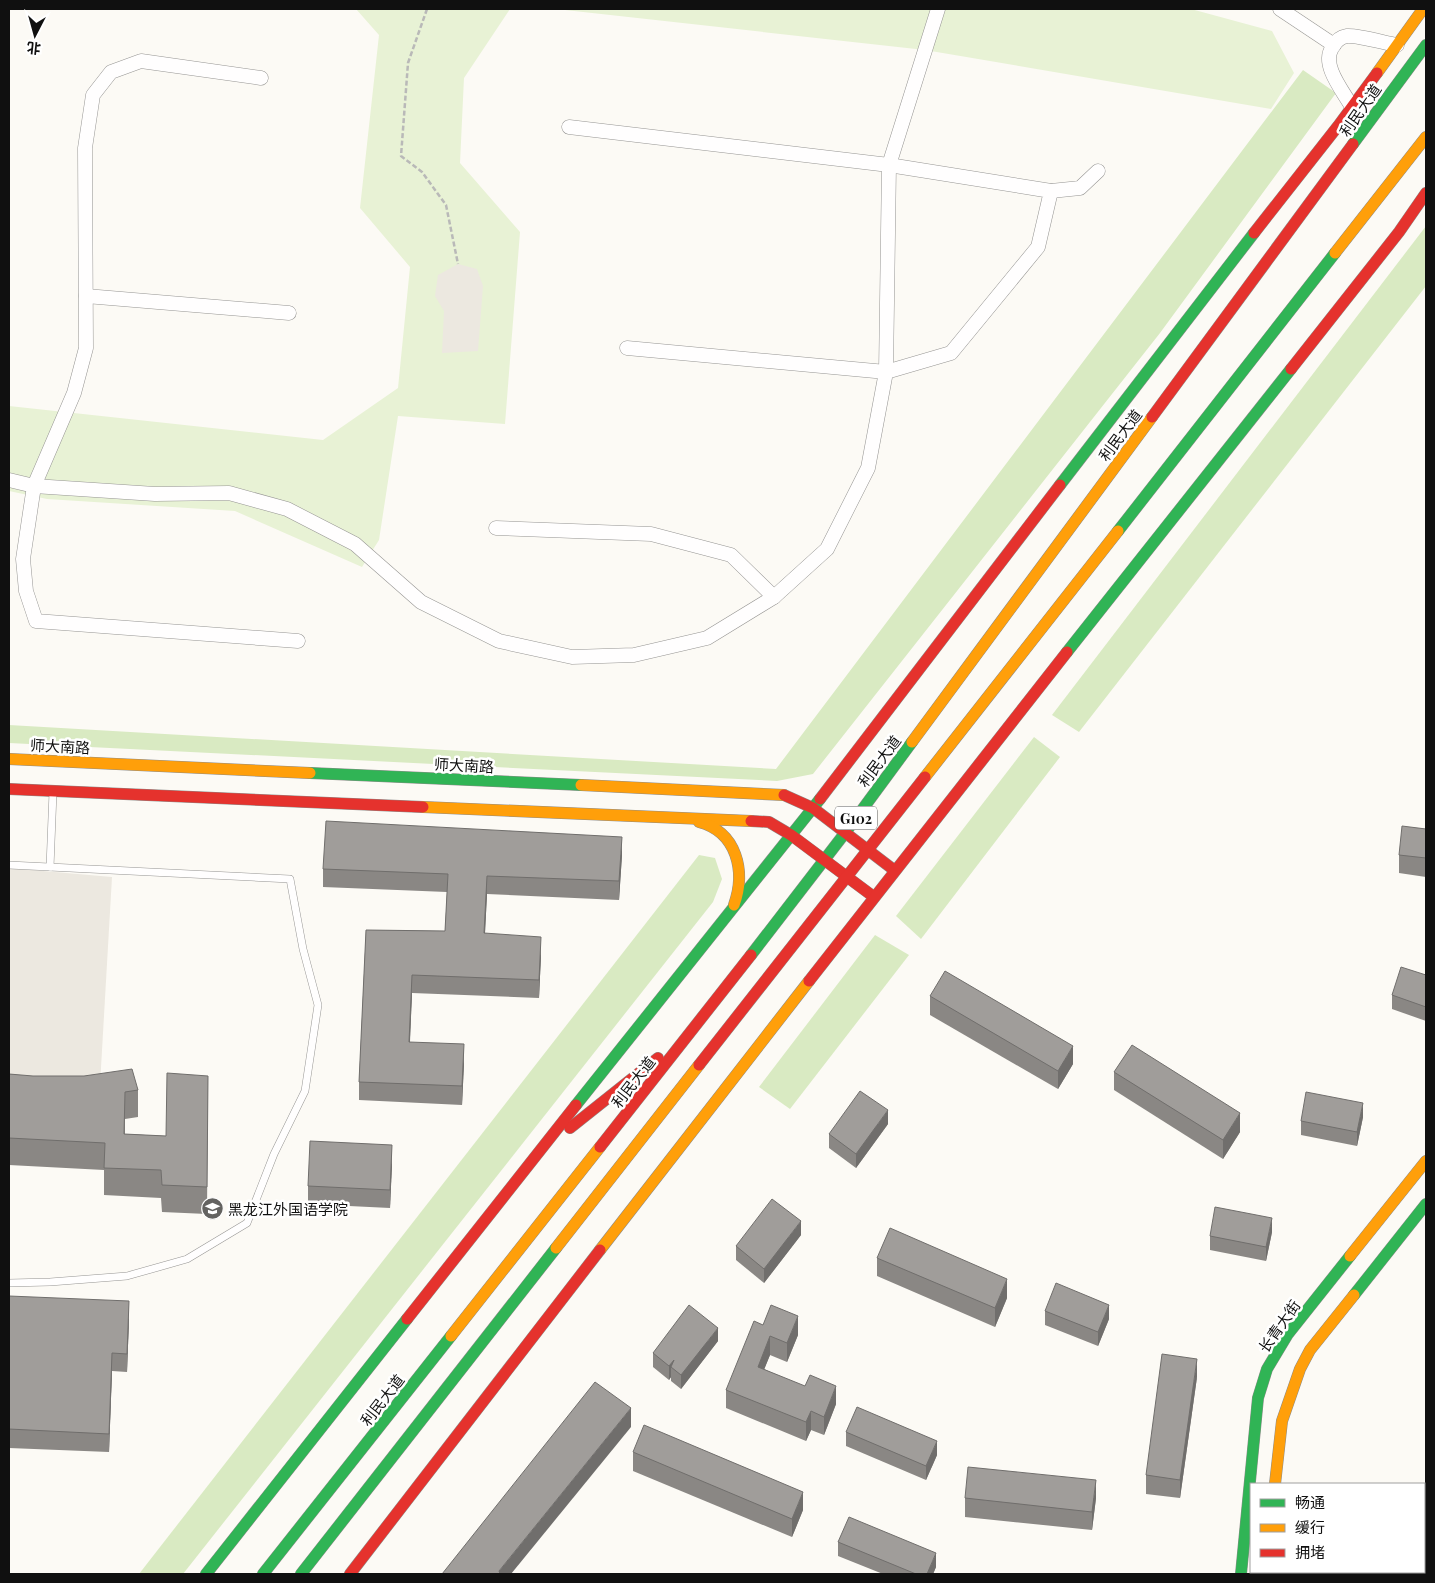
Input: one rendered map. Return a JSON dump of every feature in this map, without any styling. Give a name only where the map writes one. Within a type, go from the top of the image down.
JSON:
[{"type":"main road","points":[[206,1574],[535,1156],[813,808],[1223,272],[1338,126],[1423,9]]},
{"type":"main road","name":"利民大道","points":[[263,1574],[693,1030],[845,833],[1426,45]]},
{"type":"main road","points":[[1338,126],[1376,115]]},
{"type":"main road","name":"G102","points":[[301,1574],[1426,137]]},
{"type":"main road","points":[[1399,187],[1400,170]]},
{"type":"main road","points":[[350,1574],[894,870],[1399,232],[1426,193]]},
{"type":"main road","points":[[1399,214],[1399,232]]},
{"type":"main road","name":"师大南路","points":[[9,759],[787,795],[813,808],[894,870]]},
{"type":"main road","points":[[9,789],[769,822],[791,835],[874,896]]},
{"type":"main road","points":[[685,818],[711,825],[720,832],[733,850],[739,868],[740,888],[732,909]]},
{"type":"main road","points":[[535,1156],[693,1030]]},
{"type":"main road","points":[[679,1128],[724,1090]]},
{"type":"main road","name":"长青大街","points":[[1241,1574],[1258,1398],[1267,1370],[1288,1334],[1426,1161]]},
{"type":"main road","points":[[597,1197],[635,1165]]},
{"type":"main road","points":[[1275,1483],[1282,1421],[1300,1369],[1310,1350],[1426,1204]]},
{"type":"street","points":[[9,480],[34,486],[155,494],[229,493],[287,510],[355,544],[421,602],[499,641],[572,657],[634,655],[707,638],[774,598],[827,549],[868,468],[886,372],[889,165],[938,9]]},
{"type":"street","points":[[1280,9],[1334,44]]},
{"type":"street","points":[[1352,107],[1330,69],[1328,60],[1334,44],[1348,36],[1397,45]]},
{"type":"street","points":[[261,78],[141,61],[111,72],[93,95],[85,148],[86,348],[74,393],[34,486],[23,559],[26,591],[36,622],[298,641]]},
{"type":"street","points":[[569,126],[889,165],[1051,191],[1080,188],[1098,171]]},
{"type":"street","points":[[627,348],[886,372],[951,353],[1038,247],[1051,191]]},
{"type":"street","points":[[86,296],[289,313]]},
{"type":"street","points":[[496,528],[651,534],[731,555],[774,598]]},
{"type":"lane","points":[[50,867],[53,791]]},
{"type":"lane","points":[[9,865],[290,879],[303,949],[318,1005],[305,1091],[274,1154],[247,1223],[188,1259],[127,1276],[50,1282],[9,1282]]},
{"type":"path","points":[[427,9],[408,63],[401,156],[422,172],[446,205],[458,264]]},
{"type":"green space","points":[[356,9],[510,9],[464,78],[460,163],[520,232],[505,424],[398,416],[379,540],[362,567],[235,511],[47,499],[9,491],[9,406],[323,440],[398,388],[410,267],[360,208],[379,35]]},
{"type":"green space","points":[[556,9],[1191,9],[1272,31],[1294,73],[1271,109],[925,50]]},
{"type":"green space","points":[[1303,70],[1336,93],[1160,333],[813,774],[777,781],[9,743],[9,725],[776,769]]},
{"type":"green space","points":[[1426,226],[1426,286],[1079,732],[1052,715]]},
{"type":"green space","points":[[1034,737],[1060,757],[921,939],[896,916]]},
{"type":"green space","points":[[699,855],[715,858],[722,879],[713,902],[183,1574],[139,1574]]},
{"type":"green space","points":[[875,935],[909,955],[790,1109],[759,1087]]},
{"type":"shaded area","points":[[458,264],[477,269],[483,286],[478,351],[442,353],[444,311],[435,296],[438,275]]},
{"type":"shaded area","points":[[9,868],[112,877],[100,1085],[9,1081]]},
{"type":"building","points":[[326,821],[622,837],[619,881],[487,876],[484,933],[541,937],[539,980],[412,975],[409,1042],[464,1044],[462,1086],[359,1082],[366,930],[445,931],[448,874],[323,869]]},
{"type":"building","points":[[1402,826],[1426,829],[1426,858],[1399,855]]},
{"type":"building","points":[[1401,967],[1426,975],[1426,1007],[1392,995]]},
{"type":"building","points":[[945,971],[1073,1046],[1058,1071],[930,996]]},
{"type":"building","points":[[1132,1045],[1240,1113],[1223,1140],[1114,1072]]},
{"type":"building","points":[[132,1069],[138,1090],[125,1092],[124,1134],[166,1136],[167,1073],[208,1076],[207,1187],[162,1185],[161,1170],[104,1168],[105,1143],[9,1138],[9,1074],[84,1076]]},
{"type":"building","points":[[860,1091],[888,1110],[856,1154],[829,1134]]},
{"type":"building","points":[[1306,1092],[1363,1103],[1357,1132],[1301,1121]]},
{"type":"building","points":[[310,1141],[392,1145],[390,1190],[308,1186]]},
{"type":"building","points":[[772,1199],[801,1221],[764,1269],[736,1246]]},
{"type":"building","points":[[1215,1207],[1272,1218],[1266,1247],[1210,1236]]},
{"type":"building","points":[[890,1228],[1007,1279],[995,1308],[877,1258]]},
{"type":"building","points":[[1056,1283],[1109,1305],[1098,1332],[1045,1311]]},
{"type":"building","points":[[9,1296],[129,1301],[127,1354],[112,1353],[109,1434],[9,1429]]},
{"type":"building","points":[[689,1305],[718,1328],[681,1375],[671,1367],[674,1360],[669,1366],[653,1353]]},
{"type":"building","points":[[771,1305],[798,1316],[787,1343],[770,1336],[758,1367],[805,1386],[810,1375],[836,1386],[824,1417],[811,1411],[806,1422],[726,1390],[754,1321],[763,1325]]},
{"type":"building","points":[[1162,1354],[1197,1359],[1180,1480],[1146,1475]]},
{"type":"building","points":[[595,1382],[631,1408],[499,1571],[500,1574],[442,1574]]},
{"type":"building","points":[[857,1407],[937,1441],[926,1466],[846,1432]]},
{"type":"building","points":[[644,1425],[803,1492],[792,1519],[633,1452]]},
{"type":"building","points":[[968,1467],[1096,1480],[1092,1512],[965,1498]]},
{"type":"building","points":[[849,1517],[936,1553],[927,1574],[916,1574],[838,1542]]},
{"type":"traffic: fast","points":[[1353,144],[1426,45]]},
{"type":"traffic: fast","points":[[1060,485],[1254,233]]},
{"type":"traffic: fast","points":[[1118,531],[1335,253]]},
{"type":"traffic: fast","points":[[1067,652],[1291,369]]},
{"type":"traffic: fast","points":[[751,955],[912,742]]},
{"type":"traffic: fast","points":[[310,773],[581,785]]},
{"type":"traffic: fast","points":[[576,1105],[820,799]]},
{"type":"traffic: fast","points":[[1354,1295],[1426,1204]]},
{"type":"traffic: fast","points":[[301,1574],[556,1248]]},
{"type":"traffic: fast","points":[[1241,1574],[1258,1398],[1267,1369],[1288,1334],[1350,1256]]},
{"type":"traffic: fast","points":[[206,1574],[407,1319]]},
{"type":"traffic: fast","points":[[263,1574],[451,1336]]},
{"type":"traffic: slow","points":[[1377,73],[1423,9]]},
{"type":"traffic: slow","points":[[1335,253],[1426,137]]},
{"type":"traffic: slow","points":[[912,742],[1152,417]]},
{"type":"traffic: slow","points":[[925,777],[1118,531]]},
{"type":"traffic: slow","points":[[9,759],[310,773]]},
{"type":"traffic: slow","points":[[581,785],[784,795]]},
{"type":"traffic: slow","points":[[423,807],[751,821]]},
{"type":"traffic: slow","points":[[699,822],[712,827],[722,834],[735,854],[739,879],[734,905]]},
{"type":"traffic: slow","points":[[600,1250],[809,981]]},
{"type":"traffic: slow","points":[[556,1248],[699,1065]]},
{"type":"traffic: slow","points":[[451,1336],[600,1147]]},
{"type":"traffic: slow","points":[[1350,1256],[1426,1161]]},
{"type":"traffic: slow","points":[[1275,1483],[1282,1421],[1300,1369],[1310,1350],[1354,1295]]},
{"type":"traffic: jam","points":[[1254,233],[1377,73]]},
{"type":"traffic: jam","points":[[1152,417],[1353,144]]},
{"type":"traffic: jam","points":[[1291,369],[1399,232],[1426,193]]},
{"type":"traffic: jam","points":[[820,799],[1060,485]]},
{"type":"traffic: jam","points":[[809,981],[1067,652]]},
{"type":"traffic: jam","points":[[699,1065],[925,777]]},
{"type":"traffic: jam","points":[[9,789],[423,807]]},
{"type":"traffic: jam","points":[[784,795],[813,808],[894,870]]},
{"type":"traffic: jam","points":[[751,821],[769,822],[791,835],[874,897]]},
{"type":"traffic: jam","points":[[600,1147],[751,955]]},
{"type":"traffic: jam","points":[[570,1128],[658,1058]]},
{"type":"traffic: jam","points":[[407,1319],[576,1105]]},
{"type":"traffic: jam","points":[[350,1574],[600,1250]]},
{"type":"place","name":"黑龙江外国语学院","points":[[212,1209]]}]
